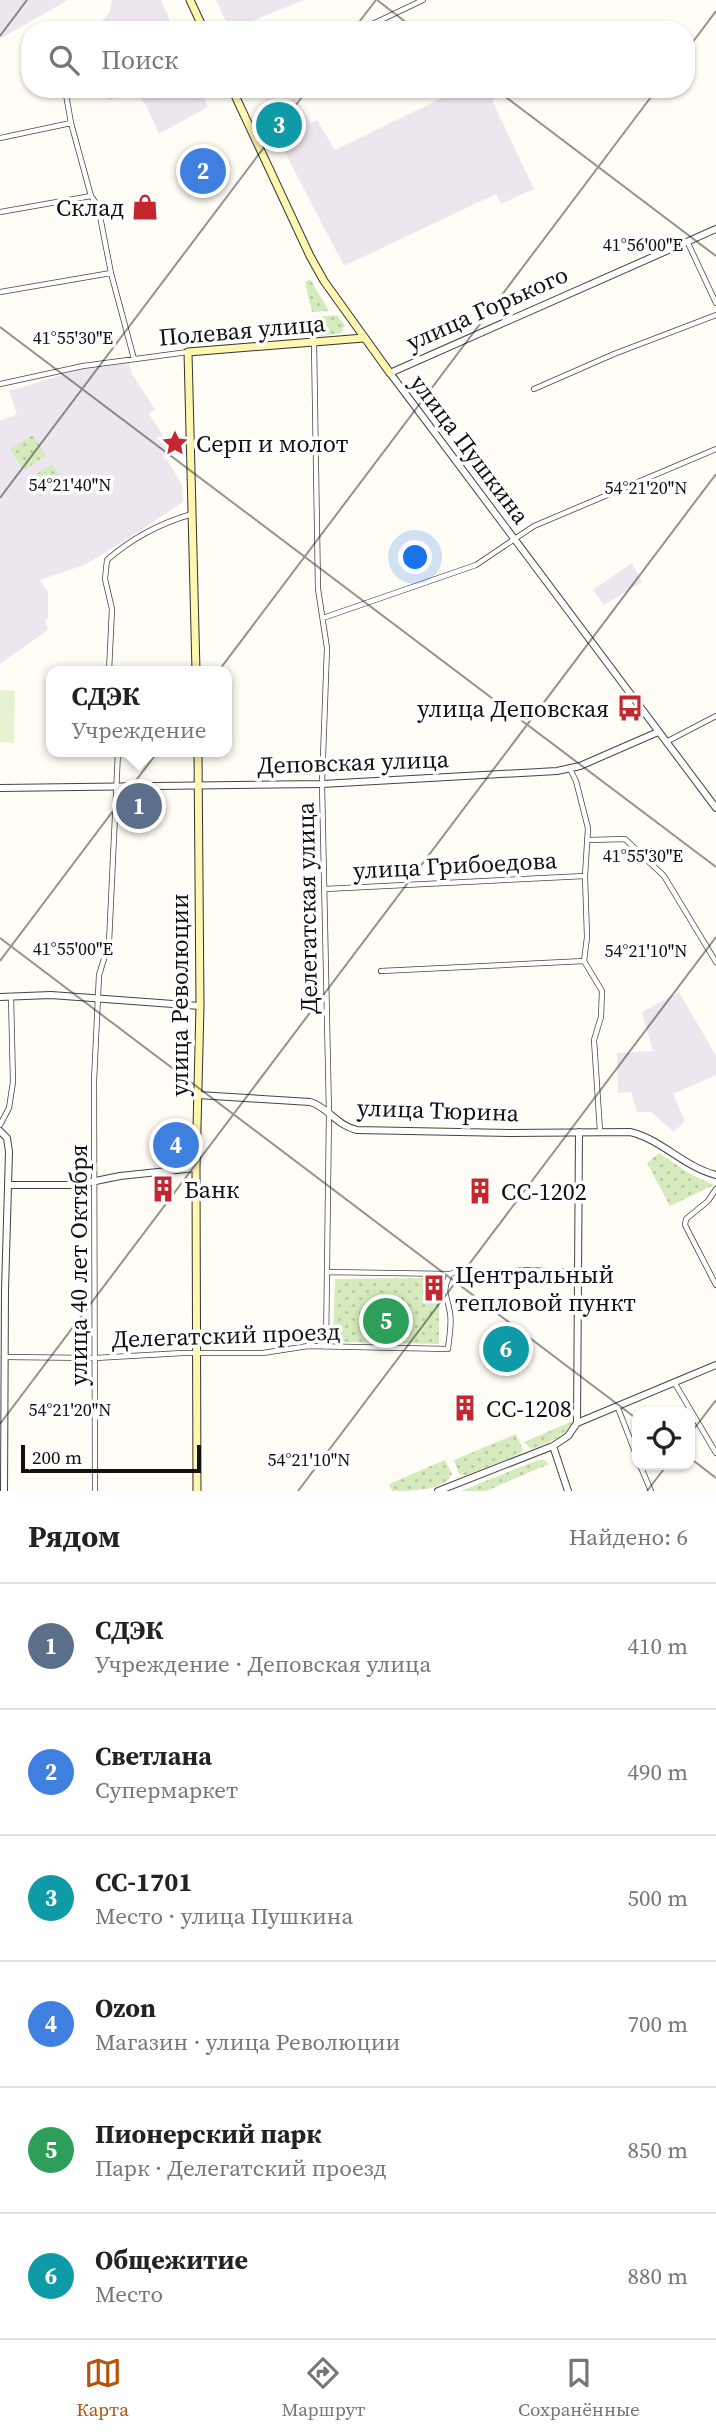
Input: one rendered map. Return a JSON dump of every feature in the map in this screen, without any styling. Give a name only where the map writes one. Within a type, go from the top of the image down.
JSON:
[{"type":"main road","points":[[190,0],[200,21]]},
{"type":"main road","name":"улица Пушкина","points":[[236,98],[310,256],[324,281],[390,373]]},
{"type":"main road","name":"Полевая улица","points":[[188,352],[365,338]]},
{"type":"main road","points":[[188,352],[196,666]]},
{"type":"main road","name":"улица Революции","points":[[197,1491],[196,1168],[200,1006],[198,757]]},
{"type":"street","points":[[379,21],[424,0]]},
{"type":"street","points":[[67,98],[91,196],[98,206],[111,272],[134,359]]},
{"type":"street","points":[[0,138],[71,123]]},
{"type":"street","points":[[0,212],[91,196]]},
{"type":"street","name":"улица Горького","points":[[390,373],[716,229]]},
{"type":"street","points":[[687,240],[716,303]]},
{"type":"street","points":[[0,292],[111,272]]},
{"type":"street","points":[[534,389],[614,354],[716,315]]},
{"type":"street","name":"Делегатская улица","points":[[314,343],[318,589],[327,648],[322,785],[329,1113],[326,1347]]},
{"type":"street","name":"Полевая улица","points":[[0,384],[83,366],[188,352]]},
{"type":"street","name":"улица Пушкина","points":[[390,373],[716,808]]},
{"type":"street","points":[[323,618],[476,565],[513,538],[569,509],[716,449]]},
{"type":"street","points":[[109,666],[112,609],[106,579],[107,560],[160,525],[192,514]]},
{"type":"street","points":[[666,742],[716,716]]},
{"type":"street","name":"Деповская улица","points":[[0,788],[322,785],[570,769],[658,732]]},
{"type":"street","name":"улица 40 лет Октября","points":[[95,1491],[94,1081],[99,1020],[99,975],[109,943],[118,757]]},
{"type":"street","points":[[570,769],[586,820],[589,840],[584,961],[602,991],[601,1017],[594,1040],[600,1131]]},
{"type":"street","points":[[589,840],[625,839],[660,871],[716,962]]},
{"type":"street","name":"улица Грибоедова","points":[[326,889],[586,876]]},
{"type":"street","points":[[381,971],[584,961]]},
{"type":"street","points":[[0,997],[11,995],[97,998],[200,1006]]},
{"type":"street","points":[[0,1125],[9,1108],[13,1082],[11,995]]},
{"type":"street","name":"улица Тюрина","points":[[198,1095],[310,1102],[345,1126],[357,1130],[600,1131],[640,1134],[687,1163],[716,1175]]},
{"type":"street","points":[[0,1130],[7,1138],[9,1147],[2,1405],[4,1491]]},
{"type":"street","points":[[439,1491],[450,1489],[553,1446],[569,1436],[577,1423],[579,1132]]},
{"type":"street","points":[[8,1185],[65,1186],[120,1176],[196,1168]]},
{"type":"street","points":[[716,1189],[708,1201],[686,1219],[685,1226],[716,1284]]},
{"type":"street","points":[[328,1272],[578,1272]]},
{"type":"street","name":"Делегатский проезд","points":[[5,1357],[95,1358],[263,1353],[298,1346],[448,1349],[450,1312],[444,1298],[450,1274]]},
{"type":"street","points":[[577,1423],[716,1365]]},
{"type":"street","points":[[674,1382],[716,1453]]},
{"type":"street","points":[[618,1408],[632,1444]]},
{"type":"street","points":[[553,1446],[568,1491]]},
{"type":"street","points":[[642,1470],[651,1491]]},
{"type":"shaded area","points":[[0,0],[68,0],[31,21],[21,21],[21,27],[0,39]]},
{"type":"shaded area","points":[[112,0],[161,0],[170,21],[102,21],[110,11]]},
{"type":"shaded area","points":[[216,0],[304,0],[252,21],[226,21]]},
{"type":"shaded area","points":[[141,98],[204,98],[208,107],[159,134]]},
{"type":"shaded area","points":[[295,98],[311,123],[317,120],[335,150],[442,98],[496,98],[492,100],[534,189],[501,204],[496,194],[344,266],[265,114]]},
{"type":"shaded area","points":[[129,363],[132,374],[155,409],[149,414],[174,452],[166,458],[182,485],[183,502],[84,565],[40,580],[48,592],[48,618],[45,620],[48,630],[0,664],[0,421],[17,414],[9,391],[82,369]]},
{"type":"shaded area","points":[[632,563],[642,582],[604,605],[593,590]]},
{"type":"shaded area","points":[[679,992],[716,1056],[716,1075],[673,1094],[685,1121],[674,1132],[651,1112],[637,1112],[631,1092],[618,1093],[617,1053],[653,1051],[642,1012]]},
{"type":"green space","points":[[310,279],[329,311],[312,312],[305,282]]},
{"type":"green space","points":[[337,315],[345,325],[341,333],[315,337],[313,317]]},
{"type":"green space","points":[[33,435],[46,456],[24,470],[10,449]]},
{"type":"green space","points":[[52,464],[64,482],[41,496],[29,479]]},
{"type":"green space","points":[[0,690],[15,691],[14,743],[0,742]]},
{"type":"green space","points":[[659,1153],[690,1174],[714,1185],[670,1206],[647,1163]]},
{"type":"green space","points":[[423,1278],[424,1293],[430,1300],[439,1301],[439,1344],[333,1342],[335,1279]]},
{"type":"green space","points":[[573,1421],[555,1439],[531,1449],[524,1442]]},
{"type":"green space","points":[[516,1434],[523,1450],[520,1454],[464,1476],[459,1474],[454,1460]]},
{"type":"green space","points":[[445,1460],[452,1474],[442,1484],[426,1489],[392,1491],[389,1484]]},
{"type":"green space","points":[[538,1460],[549,1464],[486,1491],[461,1491]]},
{"type":"place","name":"СС-1701","points":[[279,125]]},
{"type":"place","name":"Светлана","points":[[203,171]]},
{"type":"place","name":"Склад","points":[[145,207]]},
{"type":"place","name":"Серп и молот","points":[[175,443]]},
{"type":"place","name":"улица Деповская","points":[[630,708]]},
{"type":"place","name":"СДЭК","points":[[139,806]]},
{"type":"place","name":"Ozon","points":[[176,1145]]},
{"type":"place","name":"Банк","points":[[163,1189]]},
{"type":"place","name":"СС-1202","points":[[480,1191]]},
{"type":"place","name":"Центральный тепловой пункт","points":[[434,1288]]},
{"type":"place","name":"Пионерский парк","points":[[386,1321]]},
{"type":"place","name":"Общежитие","points":[[506,1349]]},
{"type":"place","name":"СС-1208","points":[[465,1408]]}]
